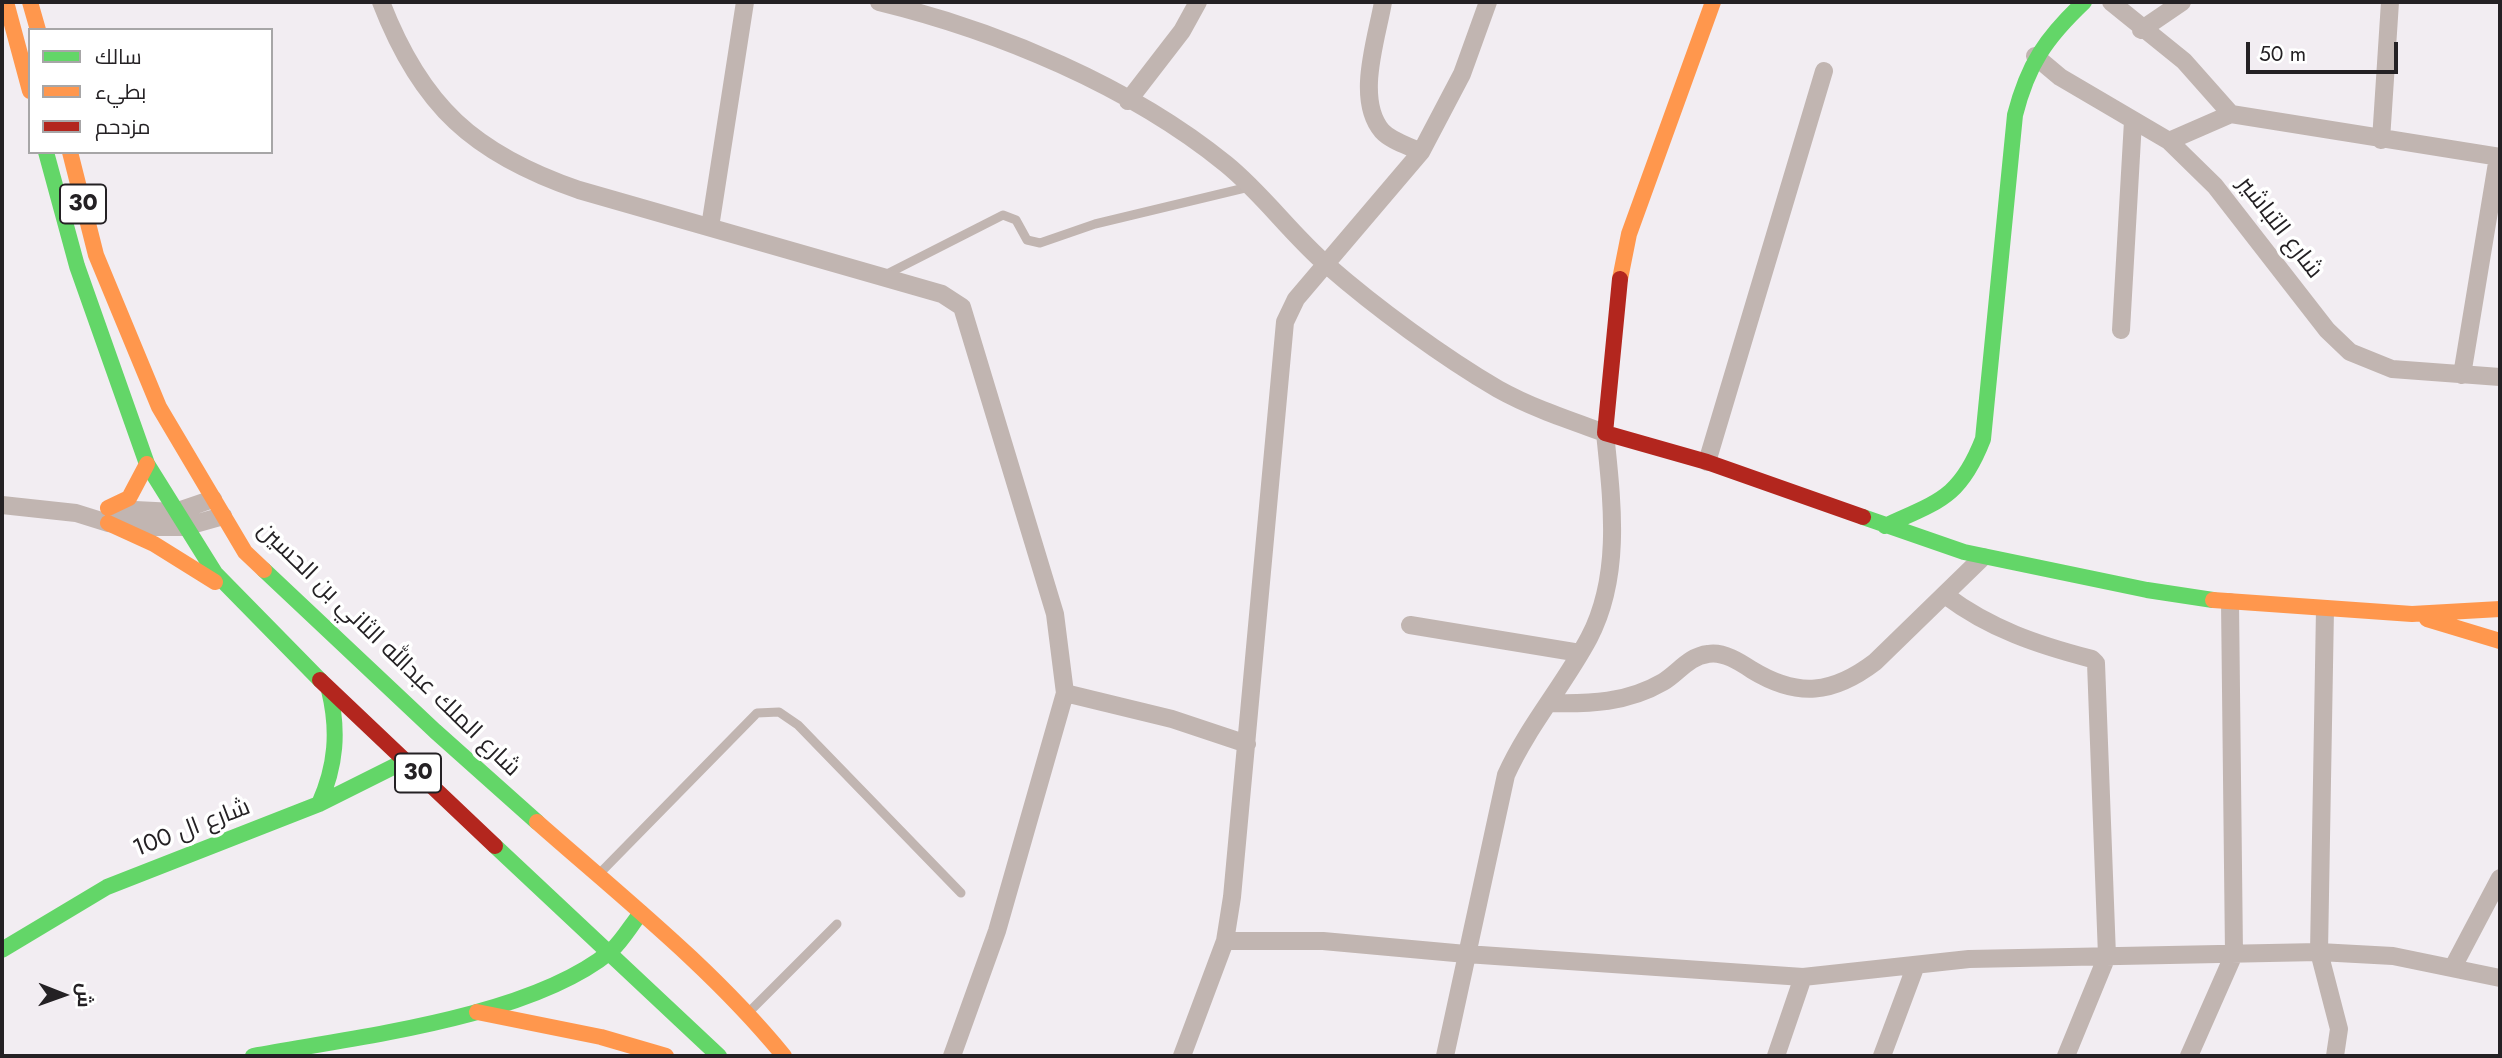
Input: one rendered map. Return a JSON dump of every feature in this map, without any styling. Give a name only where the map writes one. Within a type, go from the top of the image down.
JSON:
[{"type":"main road","points":[[6,2],[28,84]]},
{"type":"main road","points":[[30,2],[37,28]]},
{"type":"main road","points":[[1713,2],[1629,234],[1620,279],[1605,433],[1707,462],[1885,526],[1983,556],[2147,590],[2231,601],[2413,614],[2500,609]]},
{"type":"main road","points":[[1885,526],[1945,499],[1960,488],[1975,463],[1983,439],[2015,115],[2024,76],[2055,30],[2084,2]]},
{"type":"main road","name":"30","points":[[47,154],[77,267],[148,464],[179,520],[229,591],[329,690],[719,1056]]},
{"type":"main road","name":"شارع الملك عبدالله الثاني بن الحسين","points":[[71,154],[96,255],[159,407],[251,558],[435,732],[599,875],[749,1013],[784,1056]]},
{"type":"main road","points":[[148,464],[129,498],[108,516],[229,591]]},
{"type":"main road","points":[[2413,614],[2500,641]]},
{"type":"main road","points":[[319,804],[330,782],[337,748],[336,712],[329,690]]},
{"type":"main road","name":"شارع ال 100","points":[[2,950],[107,887],[319,804],[405,761],[435,732]]},
{"type":"main road","points":[[253,1056],[477,1012],[552,986],[609,953],[640,913]]},
{"type":"main road","points":[[477,1012],[601,1037],[666,1056]]},
{"type":"street","points":[[381,2],[405,60],[431,96],[462,128],[498,155],[547,179],[942,294],[962,307],[1055,614],[1065,693],[997,931],[952,1056]]},
{"type":"street","points":[[710,227],[745,2]]},
{"type":"street","points":[[879,2],[931,15],[1022,49],[1179,129],[1227,166],[1326,265],[1450,359],[1499,389],[1545,412],[1605,433],[1612,547],[1608,578],[1590,636],[1519,746],[1506,775],[1445,1056]]},
{"type":"street","points":[[1128,101],[1192,16],[1198,2]]},
{"type":"street","points":[[1383,2],[1372,70],[1371,108],[1384,133],[1421,152]]},
{"type":"street","points":[[1182,1056],[1225,941],[1247,744],[1281,343],[1285,322],[1296,299],[1421,152],[1462,74],[1488,2]]},
{"type":"street","points":[[2111,2],[2141,30],[2184,61],[2231,114]]},
{"type":"street","points":[[2141,30],[2182,2]]},
{"type":"street","points":[[2381,140],[2390,2]]},
{"type":"street","name":"شارع التباشير","points":[[2035,56],[2060,77],[2169,141],[2215,186],[2327,330],[2350,352],[2392,369],[2500,377]]},
{"type":"street","points":[[1707,462],[1825,71]]},
{"type":"street","points":[[2169,141],[2231,114],[2499,157],[2462,375]]},
{"type":"street","points":[[2121,330],[2133,121]]},
{"type":"street","points":[[179,520],[213,499]]},
{"type":"street","points":[[2,505],[179,520],[223,516]]},
{"type":"street","points":[[1549,703],[1597,704],[1631,697],[1665,681],[1698,657],[1710,653],[1739,660],[1775,681],[1802,689],[1831,688],[1856,676],[1875,662],[1983,556]]},
{"type":"street","points":[[1945,595],[1973,616],[2000,629],[2045,648],[2092,659],[2096,663],[2107,956],[2066,1056]]},
{"type":"street","points":[[2189,1056],[2234,954],[2231,601]]},
{"type":"street","points":[[2325,609],[2319,952],[2339,1029],[2334,1056]]},
{"type":"street","points":[[1410,625],[1580,653]]},
{"type":"street","points":[[1065,693],[1172,719],[1247,744]]},
{"type":"street","points":[[2453,967],[2500,878]]},
{"type":"street","points":[[1225,941],[1323,941],[1466,954],[1802,977],[1969,959],[2319,952],[2393,956],[2500,978]]},
{"type":"street","points":[[1882,1056],[1916,965]]},
{"type":"street","points":[[1776,1056],[1802,977]]},
{"type":"lane","points":[[881,277],[1003,215],[1016,220],[1027,240],[1040,243],[1095,224],[1249,187]]},
{"type":"lane","points":[[599,875],[757,713],[779,712],[798,725],[961,893]]},
{"type":"lane","points":[[749,1013],[837,924]]},
{"type":"traffic: fast","points":[[1885,526],[1946,495],[1966,474],[1983,439],[2015,115],[2026,81],[2040,53],[2084,2]]},
{"type":"traffic: fast","points":[[47,154],[77,266],[147,464],[215,573],[320,680]]},
{"type":"traffic: fast","points":[[1863,517],[1964,552],[2147,590],[2213,600]]},
{"type":"traffic: fast","points":[[264,570],[435,731],[537,822]]},
{"type":"traffic: fast","points":[[319,804],[329,776],[334,748],[334,720],[329,690]]},
{"type":"traffic: fast","points":[[2,950],[107,887],[319,804],[405,761]]},
{"type":"traffic: fast","points":[[495,846],[719,1056]]},
{"type":"traffic: fast","points":[[253,1056],[440,1021],[489,1009],[535,993],[577,974],[611,951],[641,913]]},
{"type":"traffic: slow","points":[[6,2],[28,84]]},
{"type":"traffic: slow","points":[[30,2],[37,28]]},
{"type":"traffic: slow","points":[[1620,279],[1629,234],[1713,2]]},
{"type":"traffic: slow","points":[[71,154],[96,255],[159,407],[245,552],[264,570]]},
{"type":"traffic: slow","points":[[108,508],[129,498],[147,464]]},
{"type":"traffic: slow","points":[[108,523],[154,544],[215,582]]},
{"type":"traffic: slow","points":[[2213,600],[2412,614],[2500,609]]},
{"type":"traffic: slow","points":[[2427,619],[2500,641]]},
{"type":"traffic: slow","points":[[537,822],[697,963],[784,1056]]},
{"type":"traffic: slow","points":[[477,1012],[601,1037],[666,1056]]},
{"type":"traffic: jam","points":[[1620,279],[1605,433],[1707,462],[1863,517]]},
{"type":"traffic: jam","points":[[320,680],[495,846]]}]
